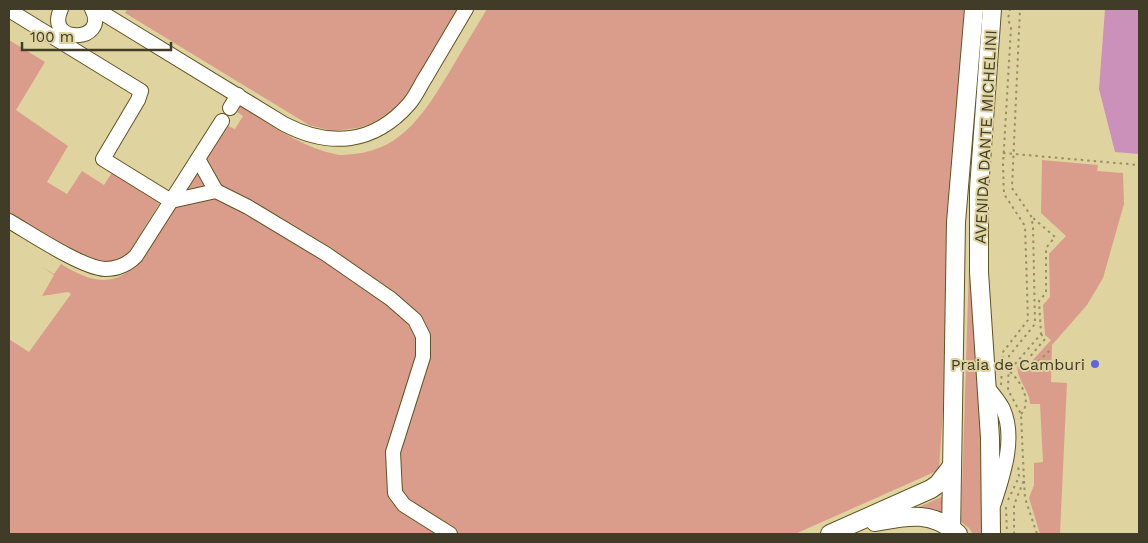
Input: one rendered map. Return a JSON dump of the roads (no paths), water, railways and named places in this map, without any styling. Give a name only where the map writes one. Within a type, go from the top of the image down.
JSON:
[{"type":"main road","name":"AVENIDA DANTE MICHELINI","points":[[953,532],[952,466],[956,222],[974,9]]},
{"type":"main road","name":"AVENIDA DANTE MICHELINI","points":[[991,534],[990,438],[994,389],[979,272],[979,189],[992,9]]},
{"type":"main road","points":[[838,531],[931,489],[938,484],[952,466]]},
{"type":"main road","points":[[838,531],[897,518],[917,516],[936,520],[953,532]]},
{"type":"lane","points":[[59,10],[58,20],[65,32],[78,36],[84,35],[94,25],[95,18],[92,9]]},
{"type":"lane","points":[[96,9],[118,14],[238,95],[302,133],[321,138],[340,139],[376,131],[392,120],[410,103],[466,9]]},
{"type":"lane","points":[[9,10],[141,91],[138,100],[103,159],[171,200],[216,192],[248,207],[326,254],[391,299],[415,320],[423,336],[423,357],[393,452],[395,493],[404,506],[450,534]]},
{"type":"lane","points":[[230,108],[238,95]]},
{"type":"lane","points":[[9,221],[77,260],[92,266],[109,268],[126,265],[136,256],[222,122]]},
{"type":"lane","points":[[198,159],[216,192]]},
{"type":"place","name":"Praia de Camburi","points":[[1095,364]]}]
